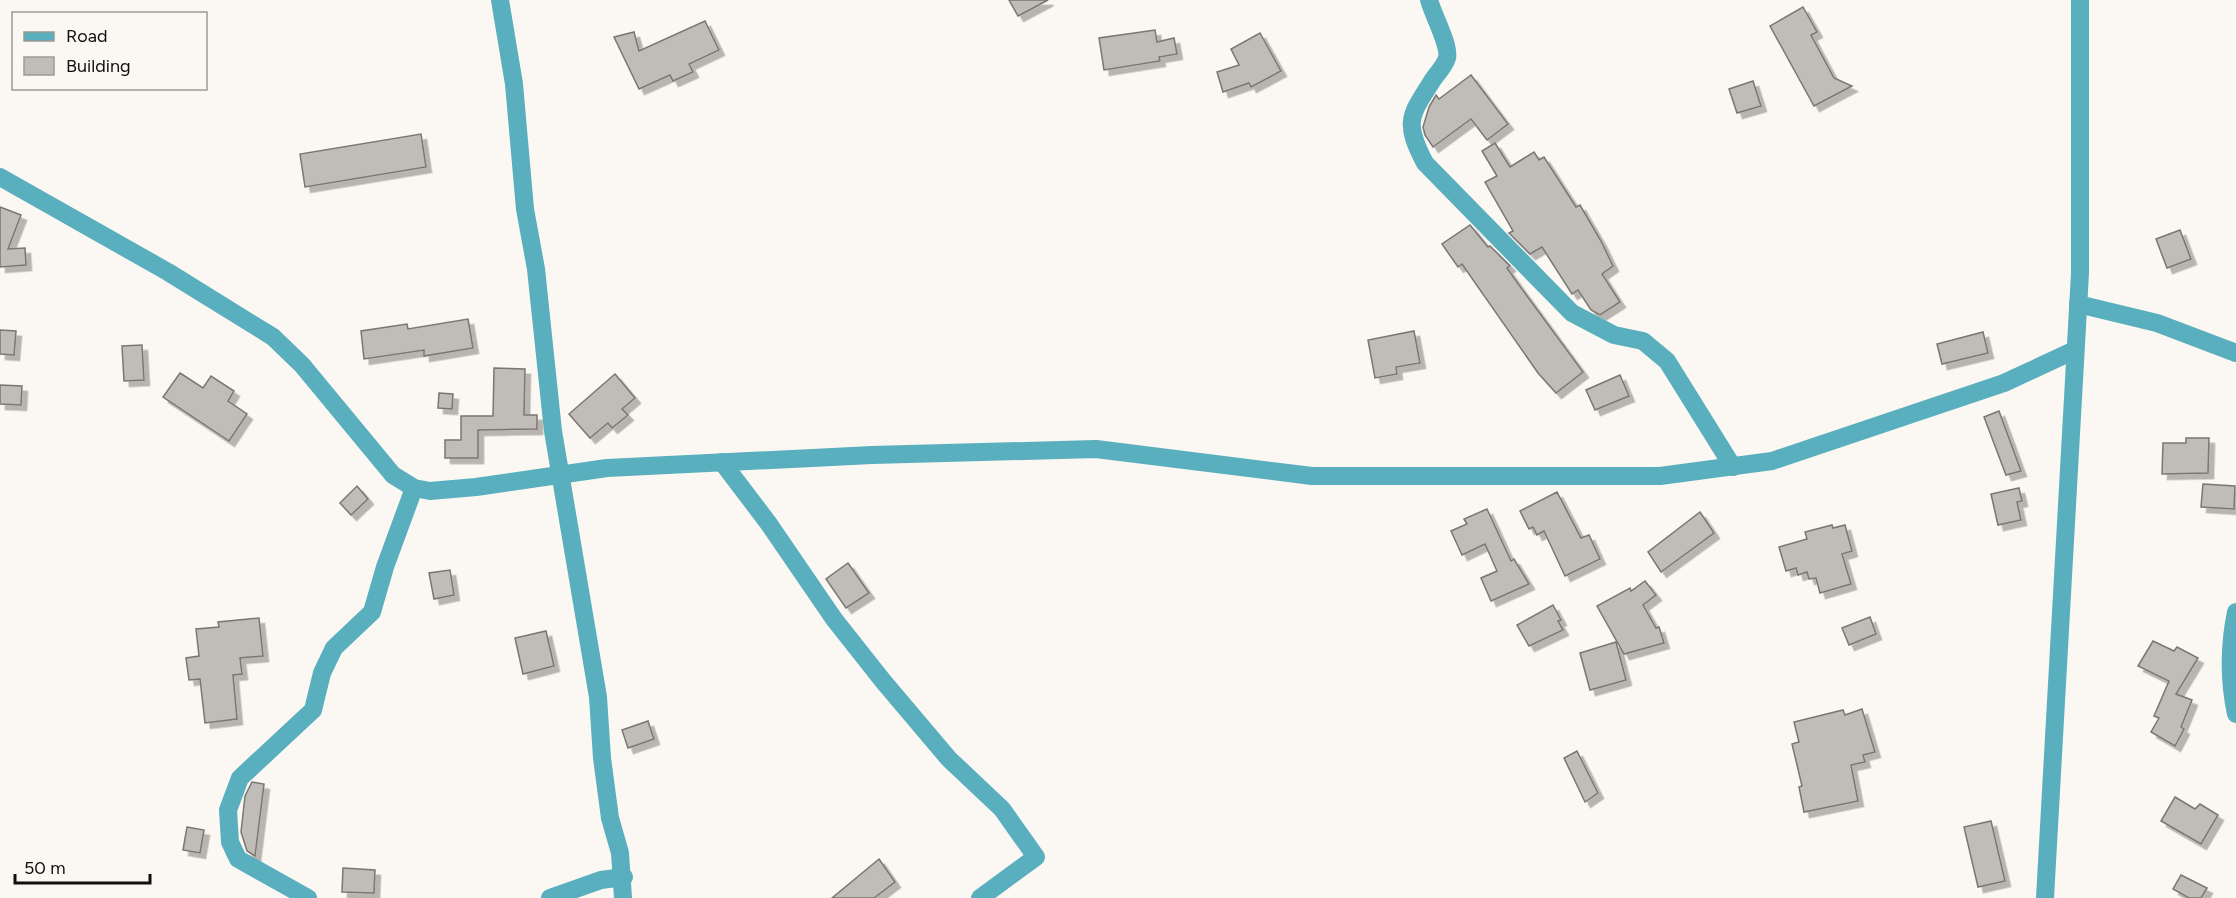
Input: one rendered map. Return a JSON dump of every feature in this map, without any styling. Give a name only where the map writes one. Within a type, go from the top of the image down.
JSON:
[{"type":"street","points":[[500,0],[514,84],[525,209],[536,269],[553,431],[598,697],[610,818],[624,877],[623,898]]},
{"type":"street","points":[[1429,0],[1432,15],[1445,44],[1447,58],[1411,119],[1412,138],[1425,163],[1572,313],[1614,335],[1643,341],[1667,361],[1733,467]]},
{"type":"street","points":[[2044,898],[2078,304],[2080,0]]},
{"type":"street","points":[[0,177],[168,272],[273,337],[302,365],[393,475],[414,488],[430,491],[455,490],[607,468],[1096,449],[1312,476],[1660,476],[1772,461],[2004,383],[2075,350]]},
{"type":"street","points":[[2078,304],[2157,323],[2236,352]]},
{"type":"street","points":[[722,462],[769,524],[834,619],[883,681],[949,759],[1002,809],[1036,856],[980,898]]},
{"type":"street","points":[[308,898],[238,859],[230,842],[228,810],[240,778],[313,710],[322,673],[334,648],[372,612],[385,567],[414,488]]},
{"type":"street","points":[[2236,612],[2231,635],[2231,691],[2236,714]]},
{"type":"street","points":[[550,898],[601,880],[624,877]]},
{"type":"building","points":[[1009,0],[1048,0],[1018,16]]},
{"type":"building","points":[[1803,7],[1817,32],[1811,35],[1834,78],[1852,86],[1814,106],[1770,26]]},
{"type":"building","points":[[705,21],[719,50],[689,64],[693,72],[673,81],[670,75],[639,89],[614,37],[634,32],[639,51]]},
{"type":"building","points":[[1155,30],[1157,42],[1174,38],[1177,54],[1159,57],[1160,61],[1104,70],[1099,38]]},
{"type":"building","points":[[1260,33],[1281,71],[1251,87],[1249,83],[1223,92],[1217,72],[1239,65],[1231,49]]},
{"type":"building","points":[[1471,75],[1508,124],[1487,140],[1471,119],[1433,147],[1423,127],[1429,107],[1436,95],[1439,99]]},
{"type":"building","points":[[1753,81],[1761,106],[1737,113],[1729,89]]},
{"type":"building","points":[[421,134],[426,167],[305,187],[300,154]]},
{"type":"building","points":[[1495,143],[1510,167],[1534,152],[1539,160],[1544,157],[1576,207],[1580,205],[1601,241],[1613,266],[1602,274],[1620,302],[1600,315],[1591,310],[1578,290],[1572,294],[1542,247],[1530,254],[1509,233],[1513,231],[1485,182],[1497,176],[1482,151]]},
{"type":"building","points":[[0,207],[21,215],[8,249],[25,248],[26,265],[0,267]]},
{"type":"building","points":[[1470,225],[1488,247],[1490,246],[1510,266],[1507,268],[1583,372],[1556,393],[1538,373],[1462,264],[1458,267],[1442,244]]},
{"type":"building","points":[[2180,230],[2191,259],[2167,268],[2156,239]]},
{"type":"building","points":[[468,319],[473,348],[424,356],[424,350],[364,359],[361,331],[407,324],[408,329]]},
{"type":"building","points":[[0,330],[16,331],[14,355],[0,354]]},
{"type":"building","points":[[1414,331],[1420,363],[1396,367],[1397,374],[1375,378],[1368,340]]},
{"type":"building","points":[[1983,332],[1988,353],[1942,364],[1937,344]]},
{"type":"building","points":[[142,345],[144,380],[124,381],[122,346]]},
{"type":"building","points":[[494,368],[525,369],[524,415],[537,415],[537,429],[478,430],[478,458],[445,458],[445,440],[461,440],[461,416],[493,416]]},
{"type":"building","points":[[180,373],[203,388],[211,376],[234,391],[228,401],[247,414],[229,441],[163,397]]},
{"type":"building","points":[[615,374],[635,398],[622,409],[628,415],[612,428],[608,423],[590,438],[569,414]]},
{"type":"building","points":[[1620,375],[1629,396],[1595,410],[1586,390]]},
{"type":"building","points":[[0,385],[22,386],[21,405],[0,404]]},
{"type":"building","points":[[439,393],[453,394],[452,409],[438,408]]},
{"type":"building","points":[[1999,411],[2021,471],[2006,475],[1984,417]]},
{"type":"building","points":[[2186,438],[2209,438],[2208,473],[2162,474],[2163,443],[2186,443]]},
{"type":"building","points":[[2203,484],[2235,486],[2234,509],[2201,507]]},
{"type":"building","points":[[357,486],[368,499],[351,515],[340,503]]},
{"type":"building","points":[[2019,488],[2022,501],[2017,502],[2021,520],[1998,525],[1991,494]]},
{"type":"building","points":[[1557,492],[1581,538],[1589,535],[1600,559],[1565,576],[1544,531],[1537,535],[1533,527],[1529,529],[1520,511]]},
{"type":"building","points":[[1487,509],[1511,561],[1514,559],[1529,584],[1491,601],[1481,578],[1497,571],[1485,544],[1462,555],[1451,531],[1467,524],[1464,519]]},
{"type":"building","points":[[1700,512],[1714,533],[1661,572],[1648,552]]},
{"type":"building","points":[[1832,525],[1833,528],[1845,525],[1852,551],[1842,554],[1851,584],[1820,593],[1816,578],[1809,579],[1807,572],[1798,575],[1796,568],[1786,571],[1779,547],[1807,539],[1805,532]]},
{"type":"building","points":[[848,563],[869,593],[846,608],[826,579]]},
{"type":"building","points":[[450,570],[454,595],[434,599],[429,573]]},
{"type":"building","points":[[1645,581],[1656,595],[1643,605],[1656,628],[1659,627],[1664,643],[1624,654],[1597,606],[1630,588],[1631,591]]},
{"type":"building","points":[[1553,605],[1561,620],[1558,621],[1563,630],[1529,646],[1517,625]]},
{"type":"building","points":[[1870,617],[1876,634],[1849,645],[1842,628]]},
{"type":"building","points":[[259,618],[263,656],[240,658],[242,674],[233,675],[237,719],[205,723],[200,679],[189,680],[186,658],[199,656],[196,629],[219,627],[218,622]]},
{"type":"building","points":[[546,631],[554,666],[523,674],[515,638]]},
{"type":"building","points":[[2153,641],[2174,651],[2177,647],[2198,658],[2176,694],[2192,700],[2181,727],[2184,729],[2175,746],[2151,732],[2159,718],[2154,716],[2169,681],[2138,666]]},
{"type":"building","points":[[1616,642],[1626,680],[1590,690],[1580,653]]},
{"type":"building","points":[[1862,709],[1875,752],[1863,755],[1865,762],[1851,765],[1858,801],[1804,812],[1799,787],[1802,786],[1792,744],[1799,742],[1794,722],[1843,710],[1845,715]]},
{"type":"building","points":[[648,721],[654,739],[628,748],[622,730]]},
{"type":"building","points":[[1577,751],[1598,793],[1585,802],[1564,758]]},
{"type":"building","points":[[252,782],[264,784],[255,856],[247,851],[241,832],[245,796]]},
{"type":"building","points":[[2175,797],[2195,809],[2200,804],[2218,815],[2201,844],[2161,821]]},
{"type":"building","points":[[1991,821],[2005,881],[1978,887],[1964,827]]},
{"type":"building","points":[[187,827],[204,830],[200,853],[183,850]]},
{"type":"building","points":[[879,859],[895,882],[874,898],[832,898]]},
{"type":"building","points":[[343,868],[375,870],[374,893],[342,892]]},
{"type":"building","points":[[2181,875],[2207,888],[2201,898],[2189,898],[2173,889]]}]
